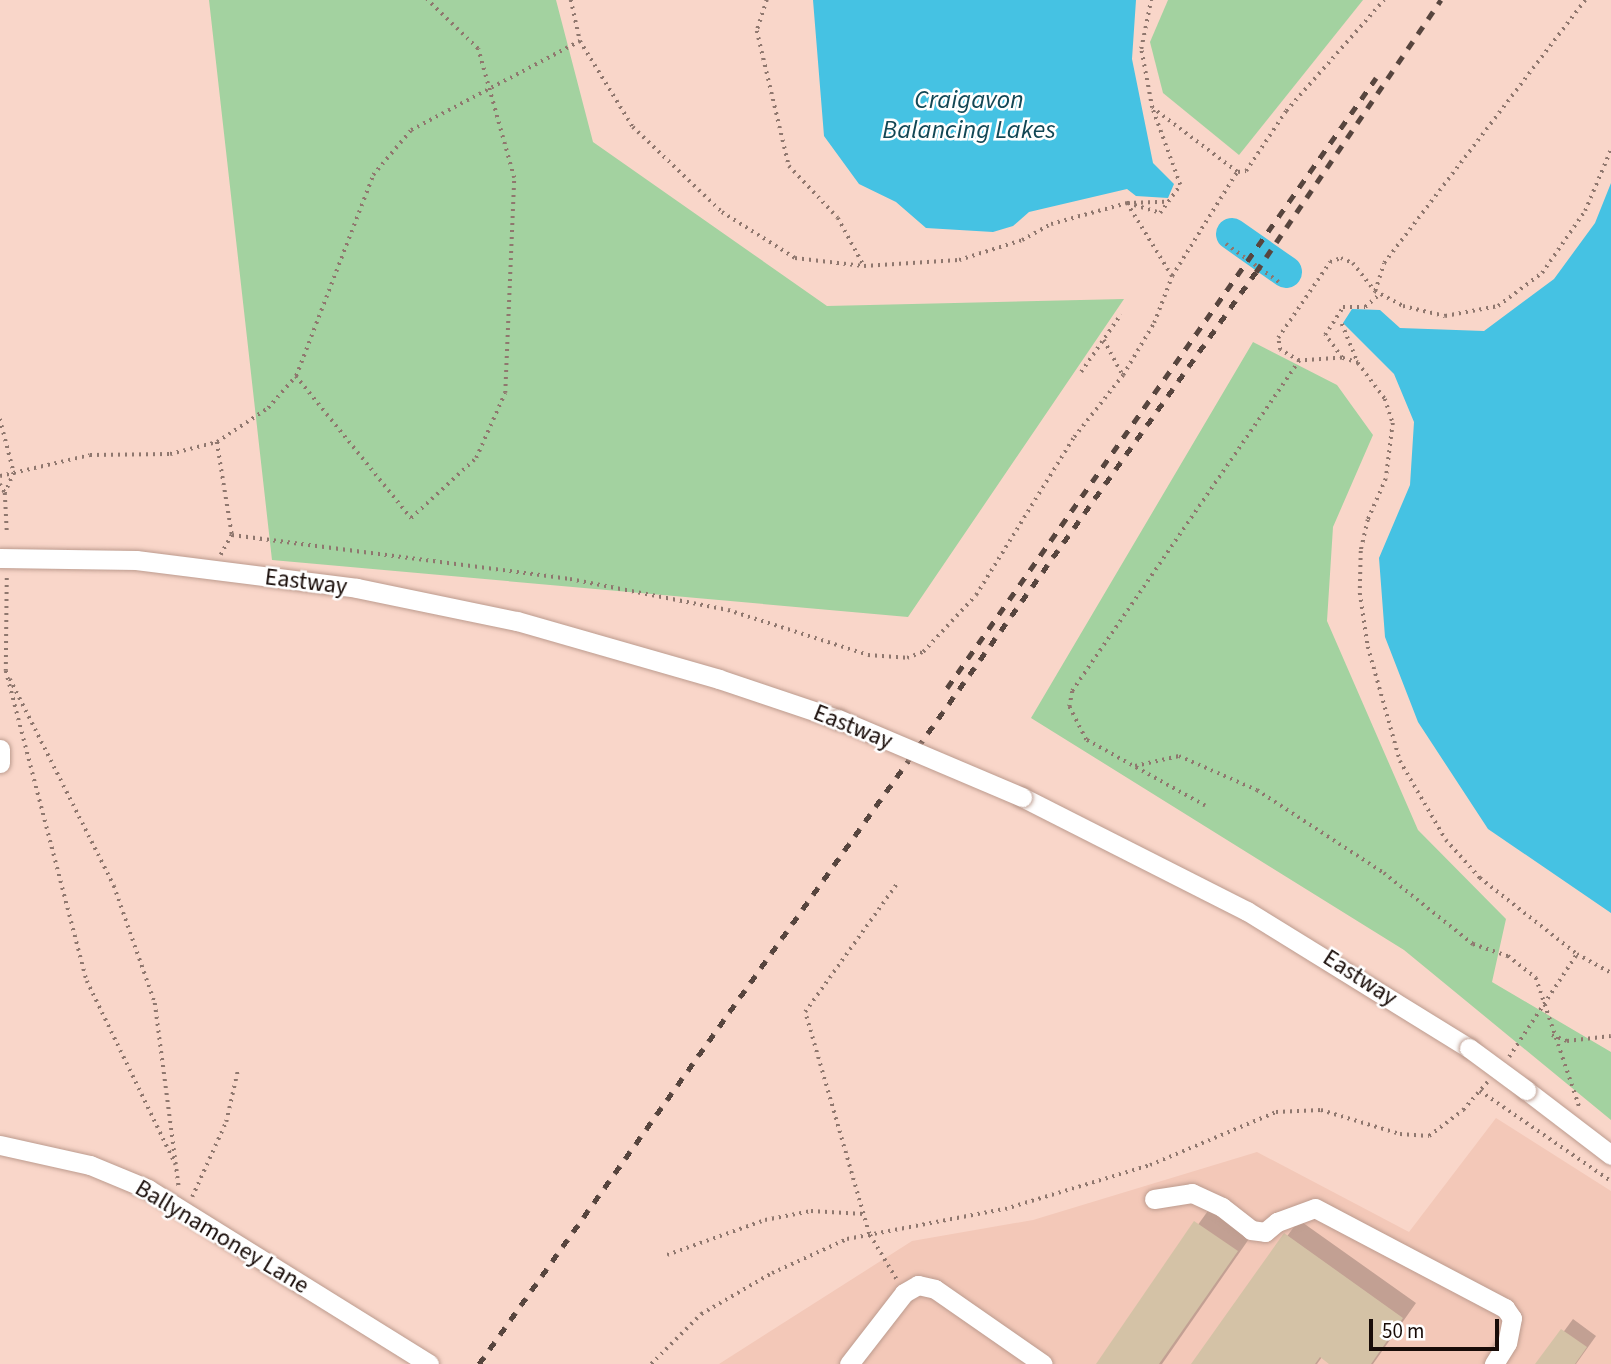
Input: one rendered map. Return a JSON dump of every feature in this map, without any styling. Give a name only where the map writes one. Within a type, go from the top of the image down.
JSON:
[{"type":"street","name":"Eastway","points":[[0,558],[136,560],[357,588],[517,621],[719,679],[838,719],[1022,797],[1247,911],[1469,1048],[1611,1155]]},
{"type":"street","points":[[0,750],[0,763]]},
{"type":"street","name":"Ballynamoney Lane","points":[[0,1145],[90,1165],[148,1189],[429,1364]]},
{"type":"street","points":[[1154,1199],[1192,1193],[1222,1207],[1251,1230],[1265,1232],[1277,1222],[1315,1208],[1505,1308],[1512,1318],[1507,1343],[1494,1364]]},
{"type":"street","points":[[860,1360],[904,1293],[918,1286],[935,1289],[1042,1364]]},
{"type":"path","points":[[296,376],[411,518],[476,458],[505,393],[514,178],[478,49],[428,0]]},
{"type":"path","points":[[571,0],[580,41],[633,127],[722,212],[795,258],[864,266],[959,260],[1022,240],[1051,224],[1127,203],[1165,202]]},
{"type":"path","points":[[767,0],[757,31],[789,166],[838,218],[864,266]]},
{"type":"path","points":[[1127,203],[1160,213],[1180,185],[1152,108],[1141,49],[1151,0]]},
{"type":"path","points":[[1152,108],[1237,172],[1247,172],[1286,111],[1384,0]]},
{"type":"path","points":[[1342,358],[1325,335],[1343,307],[1365,307],[1378,292],[1384,264],[1585,0]]},
{"type":"path","points":[[0,476],[90,455],[170,454],[217,442],[268,408],[296,376],[373,175],[411,130],[580,41]]},
{"type":"path","points":[[1358,363],[1342,358],[1298,360],[1280,350],[1278,338],[1330,262],[1340,258],[1353,263],[1378,292],[1403,306],[1445,316],[1498,306],[1542,273],[1585,211],[1611,149]]},
{"type":"path","points":[[232,535],[570,579],[728,610],[868,655],[907,659],[923,652],[976,595],[1074,437],[1123,375],[1154,323],[1172,276],[1237,172]]},
{"type":"path","points":[[1127,203],[1172,276]]},
{"type":"path","points":[[1226,244],[1279,282]]},
{"type":"path","points":[[1082,372],[1121,314]]},
{"type":"path","points":[[1342,324],[1358,363],[1385,399],[1392,423],[1387,479],[1368,520],[1361,551],[1360,593],[1368,647],[1397,751],[1417,797],[1446,840],[1507,903],[1577,954],[1611,973]]},
{"type":"path","points":[[1103,339],[1123,375]]},
{"type":"path","points":[[1205,806],[1086,740],[1069,707],[1072,691],[1298,360]]},
{"type":"path","points":[[0,419],[14,473],[5,493],[6,531]]},
{"type":"path","points":[[215,570],[232,535],[217,442]]},
{"type":"path","points":[[0,484],[5,493]]},
{"type":"path","points":[[6,578],[6,671],[87,981],[176,1165],[155,1003],[114,886],[6,671]]},
{"type":"path","points":[[1135,766],[1179,756],[1257,790],[1384,873],[1473,944],[1508,956],[1536,978],[1552,1035],[1577,1097],[1585,1133]]},
{"type":"path","points":[[898,882],[805,1012],[869,1234],[904,1293]]},
{"type":"path","points":[[1507,1059],[1577,954]]},
{"type":"path","points":[[1552,1035],[1567,1041],[1611,1036]]},
{"type":"path","points":[[182,1209],[199,1189],[217,1144],[238,1069]]},
{"type":"path","points":[[651,1364],[701,1314],[772,1273],[847,1239],[1005,1209],[1150,1165],[1276,1112],[1321,1110],[1400,1135],[1429,1136],[1480,1091],[1498,1070]]},
{"type":"path","points":[[1480,1091],[1611,1181]]},
{"type":"path","points":[[667,1255],[765,1220],[811,1211],[864,1214]]},
{"type":"shaded area","points":[[1496,1118],[1611,1191],[1611,1364],[719,1364],[912,1241],[1033,1220],[1257,1152],[1409,1232]]},
{"type":"green space","points":[[209,0],[556,0],[593,142],[827,306],[1124,299],[908,617],[272,560]]},
{"type":"green space","points":[[1168,0],[1363,0],[1239,155],[1163,93],[1150,42]]},
{"type":"green space","points":[[1253,342],[1337,385],[1373,435],[1333,527],[1327,621],[1418,830],[1506,919],[1492,982],[1611,1052],[1611,1120],[1404,950],[1031,718]]},
{"type":"water","name":"Craigavon Balancing Lakes","points":[[813,0],[1136,0],[1132,59],[1153,163],[1174,184],[1168,198],[1136,196],[1127,189],[1029,212],[1013,226],[993,232],[926,228],[896,202],[859,184],[824,136]]},
{"type":"water","points":[[1611,183],[1611,913],[1488,829],[1418,722],[1385,637],[1379,558],[1410,485],[1414,422],[1394,374],[1343,323],[1352,309],[1380,310],[1400,328],[1484,331],[1554,279],[1595,223]]},
{"type":"building","points":[[1194,1221],[1238,1251],[1159,1364],[1096,1364]]},
{"type":"building","points":[[1284,1233],[1403,1318],[1371,1364],[1329,1364],[1320,1357],[1315,1364],[1191,1364]]},
{"type":"building","points":[[1561,1329],[1587,1347],[1575,1364],[1535,1364]]},
{"type":"waterway","points":[[1232,234],[1286,272]]},
{"type":"railway","points":[[479,1364],[1256,272],[1441,0]]},
{"type":"railway","points":[[947,688],[1376,78]]}]
